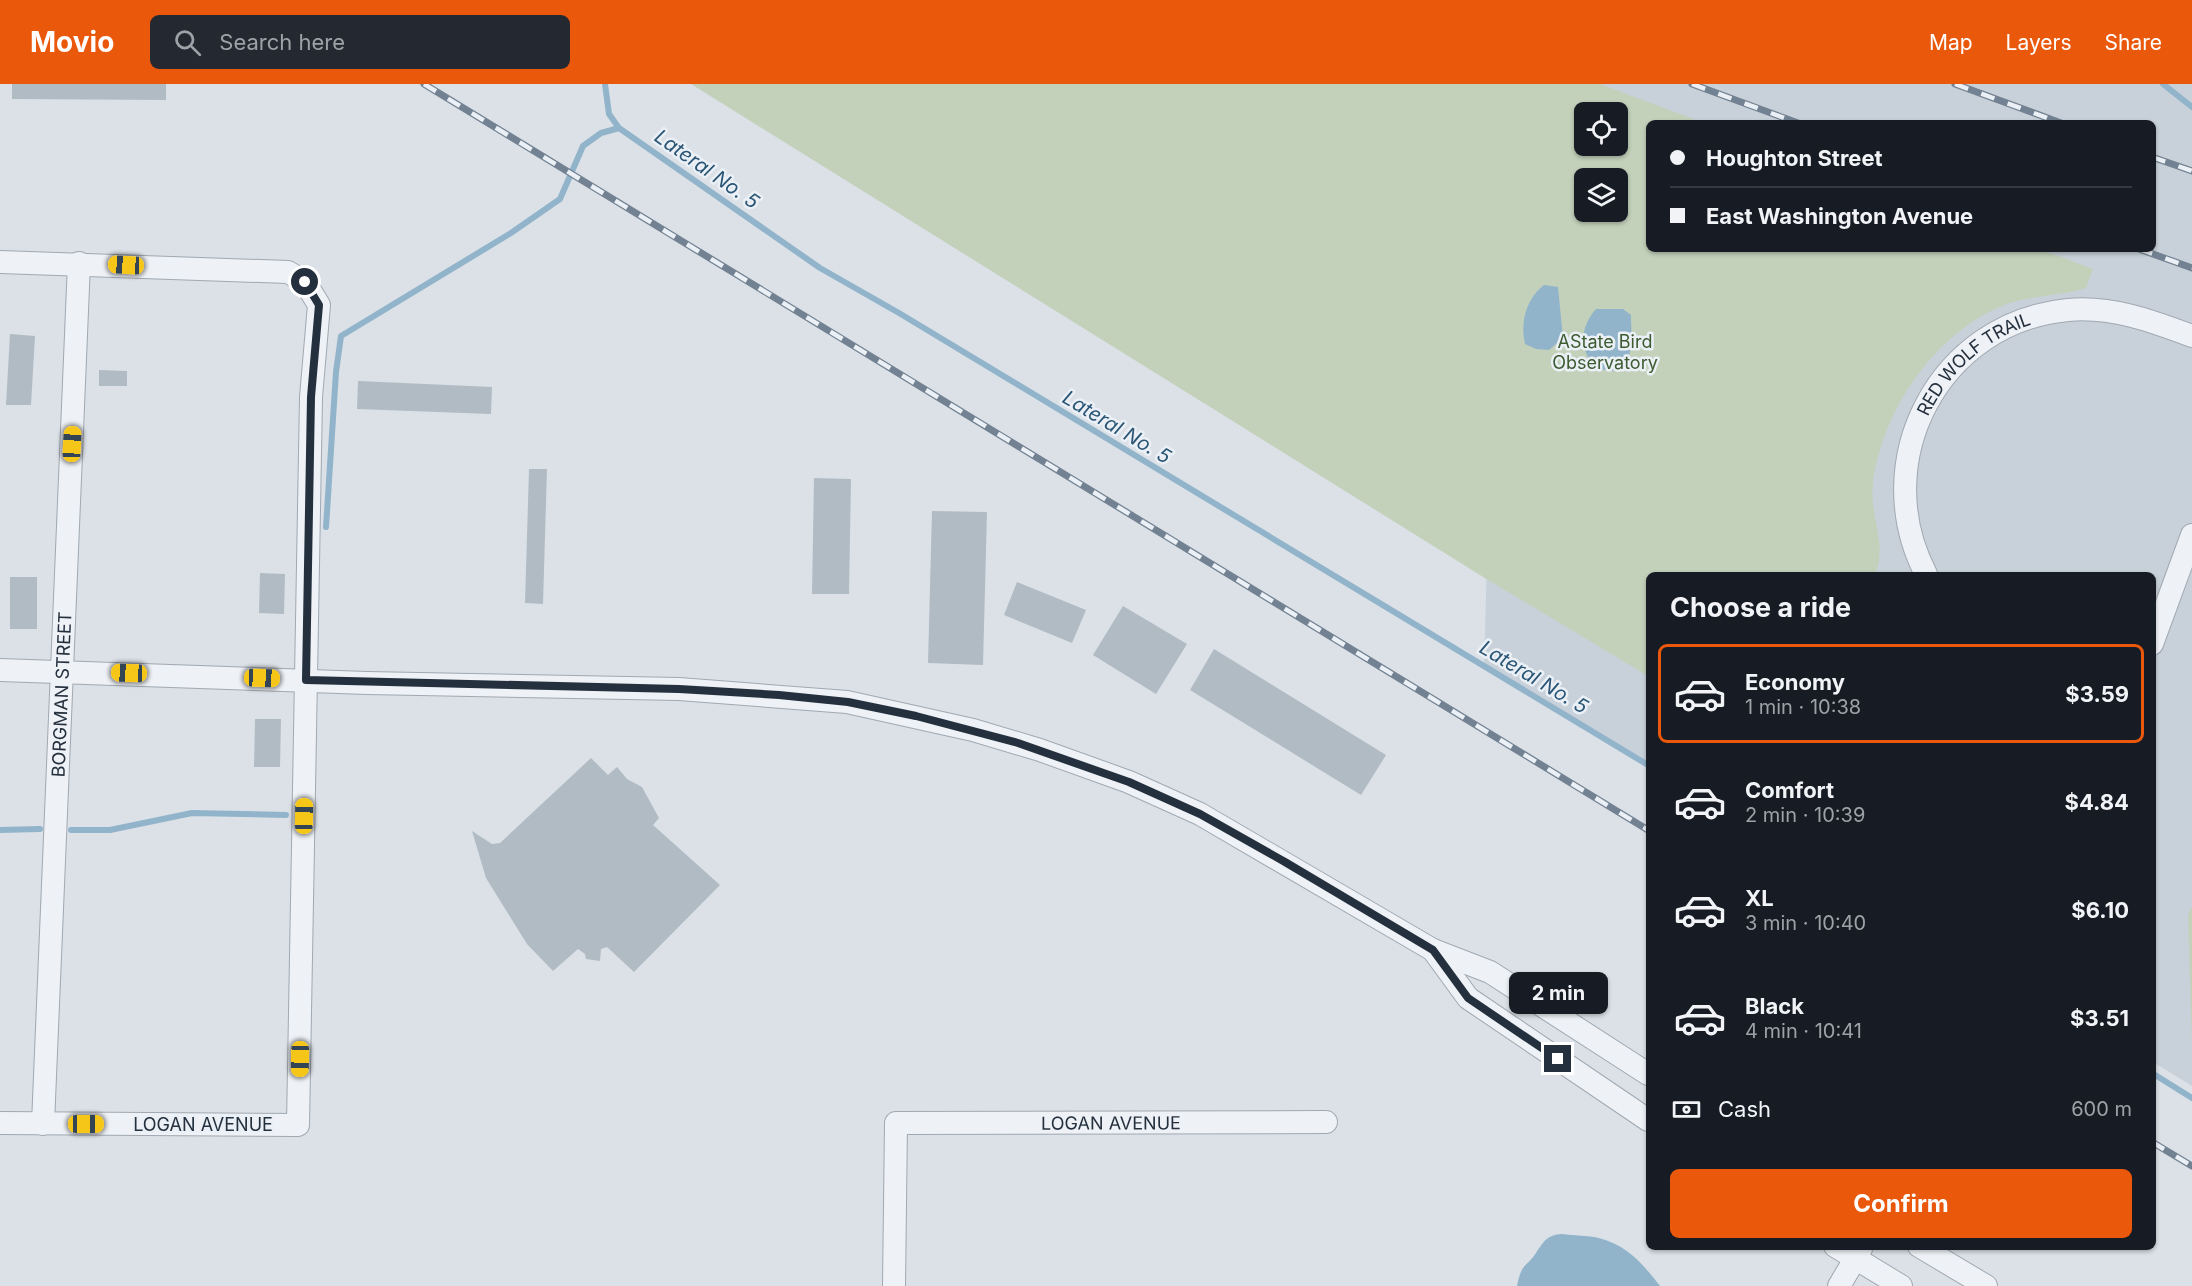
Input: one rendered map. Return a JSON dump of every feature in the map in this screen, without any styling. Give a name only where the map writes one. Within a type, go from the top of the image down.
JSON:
[{"type":"street","points":[[0,262],[288,272],[305,282],[319,305],[311,397],[306,680]]},
{"type":"street","name":"BORGMAN STREET","points":[[43,1124],[79,263]]},
{"type":"street","name":"RED WOLF TRAIL","points":[[1925,572],[1915,549],[1907,519],[1904,488],[1907,457],[1915,427],[1929,399],[1946,374],[1968,352],[1993,334],[2014,323],[2067,310],[2113,311],[2192,336]]},
{"type":"street","points":[[2156,633],[2192,535]]},
{"type":"street","points":[[0,670],[679,689],[848,702],[950,724],[1074,762],[1129,782],[1200,814],[1433,950],[1490,972],[1646,1073]]},
{"type":"street","name":"LOGAN AVENUE","points":[[0,1124],[298,1125],[306,680]]},
{"type":"street","points":[[1433,950],[1468,998],[1646,1119]]},
{"type":"street","name":"LOGAN AVENUE","points":[[894,1286],[896,1123],[1326,1122]]},
{"type":"street","points":[[1925,1250],[1986,1286]]},
{"type":"street","points":[[1839,1286],[1859,1253],[1901,1286]]},
{"type":"shaded area","points":[[1501,84],[2192,84],[2192,1086],[2156,1064],[2156,572],[1646,572],[1646,761],[1484,664]]},
{"type":"green space","name":"AState Bird Observatory","points":[[691,84],[1600,84],[1696,120],[1646,120],[1646,252],[2048,252],[2093,269],[2086,288],[2008,304],[1973,321],[1931,358],[1914,381],[1899,405],[1878,457],[1872,495],[1880,553],[1876,572],[1646,572],[1646,675],[1488,580]]},
{"type":"green space","points":[[2192,906],[2192,1043],[2188,915]]},
{"type":"water","points":[[1544,285],[1558,287],[1563,338],[1549,350],[1536,349],[1525,344],[1523,327],[1529,304]]},
{"type":"water","points":[[1596,309],[1623,309],[1631,315],[1630,353],[1617,371],[1597,369],[1584,347],[1586,324]]},
{"type":"water","points":[[1562,1234],[1594,1237],[1618,1245],[1641,1263],[1660,1286],[1517,1286],[1522,1269],[1544,1242],[1549,1237]]},
{"type":"building","points":[[12,84],[166,84],[166,100],[12,99]]},
{"type":"building","points":[[10,334],[35,336],[31,405],[6,405]]},
{"type":"building","points":[[99,370],[127,371],[127,386],[99,386]]},
{"type":"building","points":[[358,381],[492,387],[491,414],[357,409]]},
{"type":"building","points":[[529,469],[547,469],[543,604],[525,603]]},
{"type":"building","points":[[814,478],[851,479],[849,594],[812,594]]},
{"type":"building","points":[[932,511],[987,512],[983,665],[928,663]]},
{"type":"building","points":[[260,573],[285,574],[284,614],[259,613]]},
{"type":"building","points":[[10,577],[37,577],[37,629],[10,629]]},
{"type":"building","points":[[1017,582],[1086,610],[1072,643],[1004,615]]},
{"type":"building","points":[[1123,606],[1187,644],[1156,694],[1093,655]]},
{"type":"building","points":[[1214,649],[1386,755],[1361,795],[1190,690]]},
{"type":"building","points":[[255,719],[281,719],[280,767],[254,767]]},
{"type":"building","points":[[591,758],[608,775],[617,767],[627,779],[642,787],[659,818],[653,825],[720,885],[634,972],[607,947],[601,949],[600,961],[586,959],[585,954],[578,949],[553,971],[527,944],[486,878],[472,831],[492,844],[500,843]]},
{"type":"waterway","name":"Lateral No. 5","points":[[605,84],[609,114],[619,128],[820,268],[899,313],[1646,764]]},
{"type":"waterway","points":[[2163,84],[2192,107]]},
{"type":"waterway","points":[[326,527],[336,372],[341,336],[511,233],[560,199],[583,146],[601,133],[619,128]]},
{"type":"waterway","points":[[71,830],[110,830],[192,813],[286,815]]},
{"type":"waterway","points":[[0,830],[40,829]]},
{"type":"waterway","name":"Lateral No. 5","points":[[2156,1076],[2192,1098]]},
{"type":"railway","points":[[424,84],[1646,829]]},
{"type":"railway","points":[[1692,84],[1790,120]]},
{"type":"railway","points":[[1955,84],[2053,120]]},
{"type":"railway","points":[[2156,158],[2192,171]]},
{"type":"railway","points":[[2147,252],[2192,268]]},
{"type":"railway","points":[[2156,1144],[2192,1166]]},
{"type":"route","points":[[305,282],[319,305],[311,397],[306,680],[679,689],[779,695],[848,702],[916,716],[1018,743],[1129,782],[1200,814],[1285,862],[1433,950],[1468,998],[1558,1059]]}]
